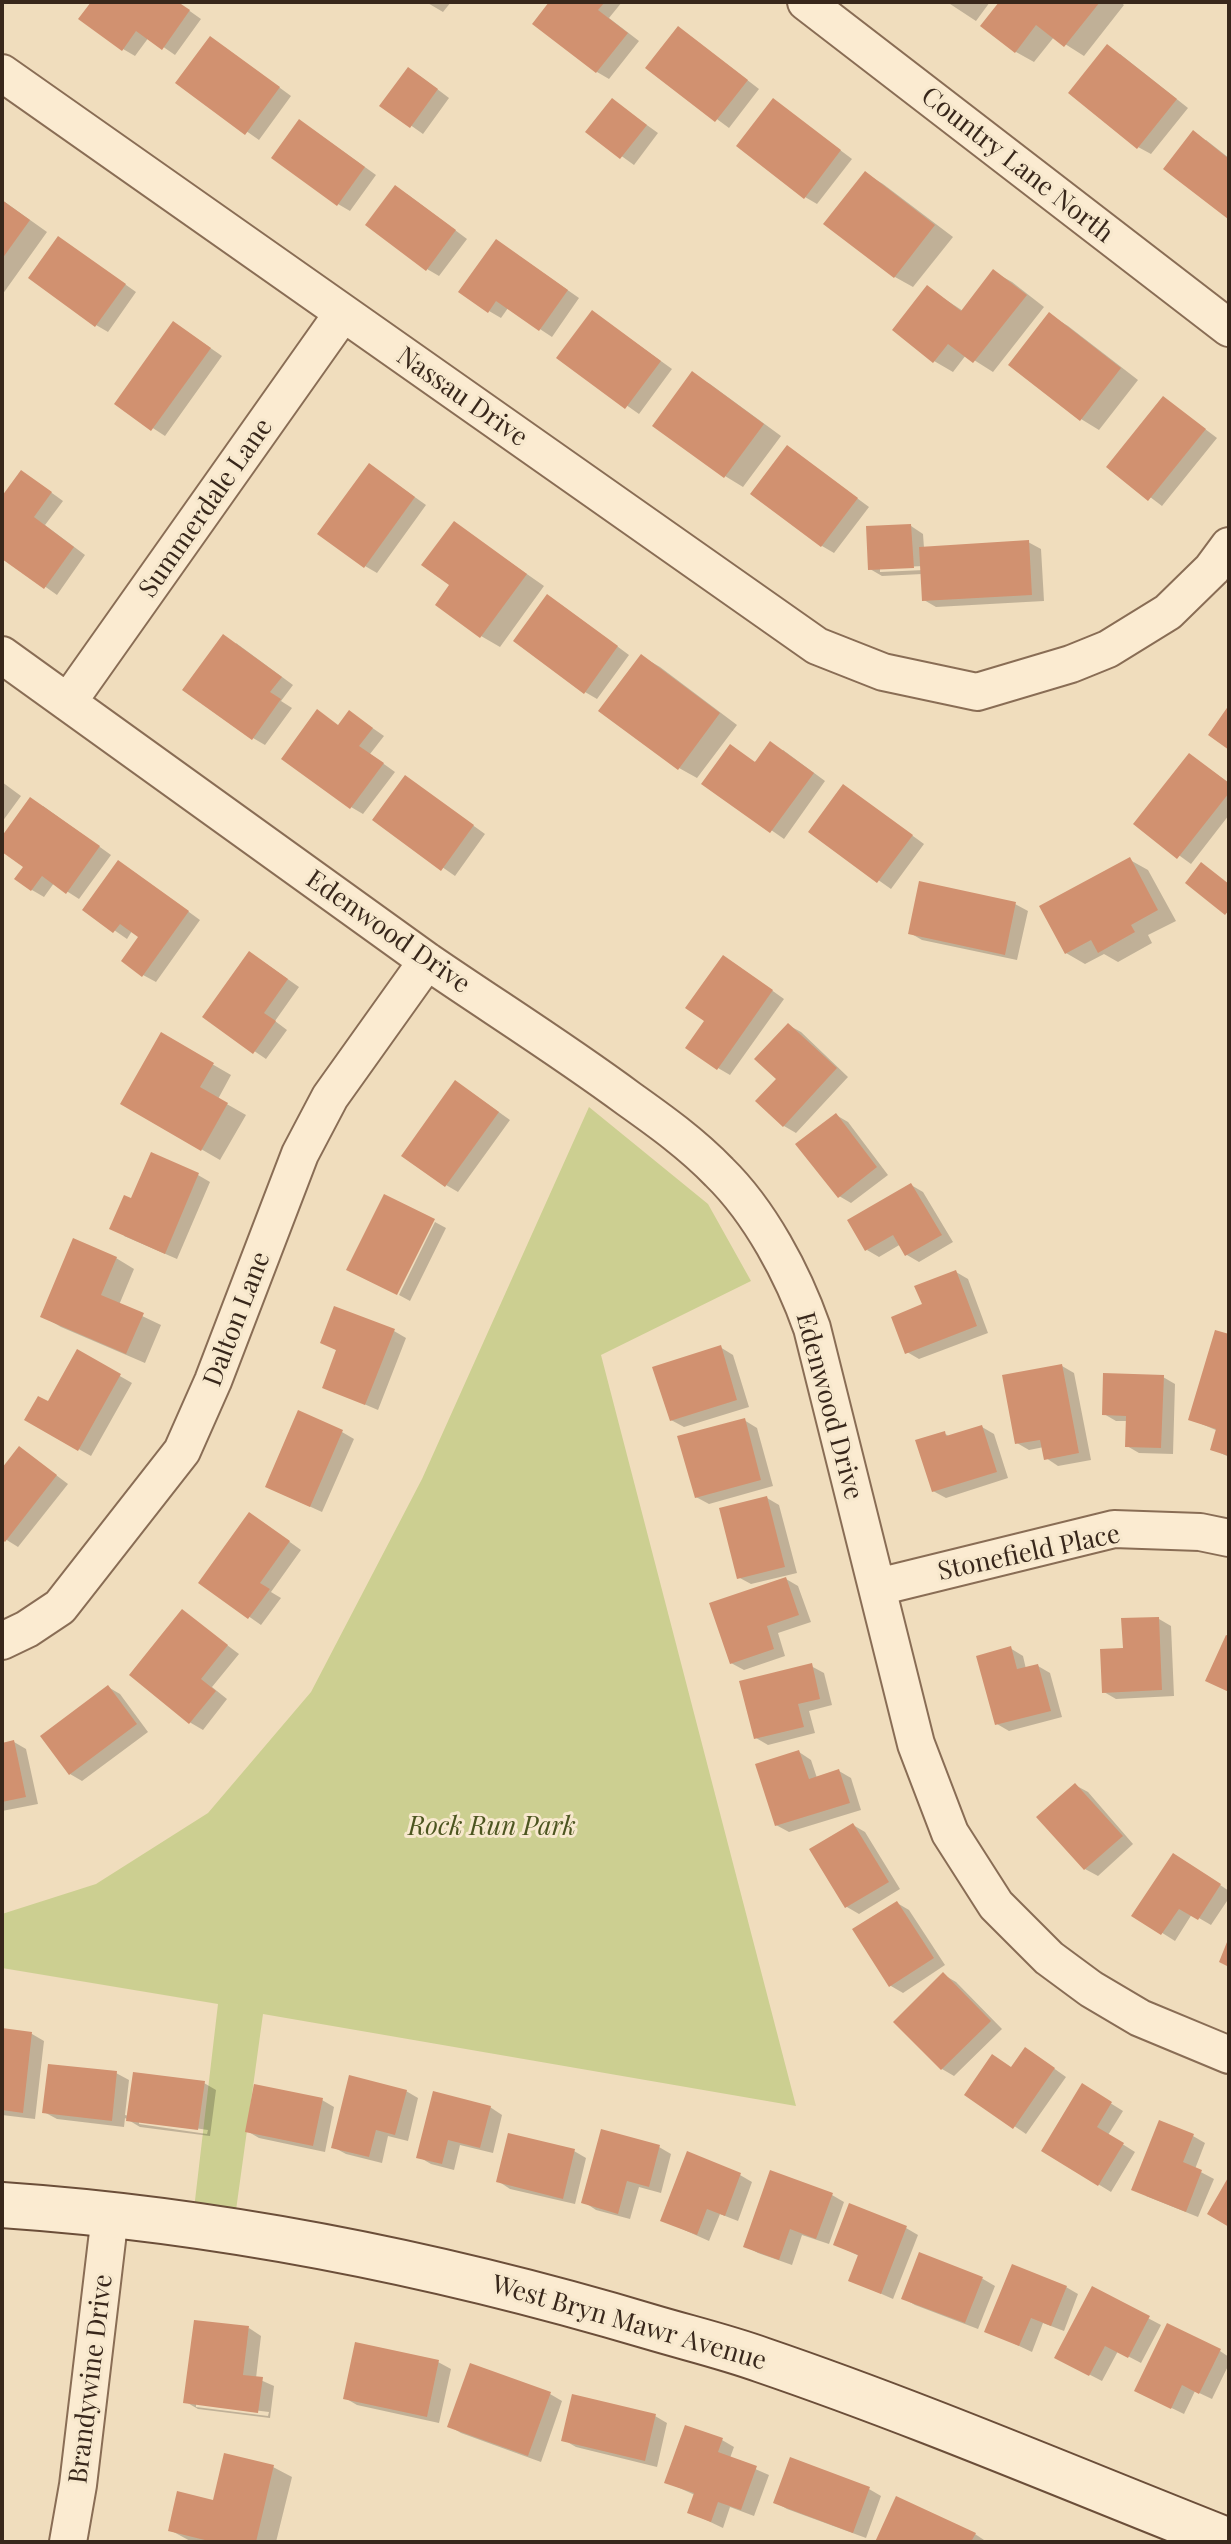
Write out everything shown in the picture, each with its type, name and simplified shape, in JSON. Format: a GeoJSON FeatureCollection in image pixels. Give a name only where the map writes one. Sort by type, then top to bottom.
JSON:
{"type":"FeatureCollection","features":[{"type":"Feature","properties":{"kind":"street","name":"Country Lane North"},"geometry":{"type":"LineString","coordinates":[[806,2],[1229,328]]}},
{"type":"Feature","properties":{"kind":"street","name":"Nassau Drive"},"geometry":{"type":"LineString","coordinates":[[2,73],[817,646],[883,672],[977,692],[1071,664],[1108,649],[1168,612],[1212,569],[1229,546]]}},
{"type":"Feature","properties":{"kind":"street","name":"Summerdale Lane"},"geometry":{"type":"LineString","coordinates":[[68,702],[343,313]]}},
{"type":"Feature","properties":{"kind":"street","name":"Edenwood Drive"},"geometry":{"type":"LineString","coordinates":[[2,655],[427,961],[570,1055],[675,1131],[721,1173],[767,1232],[812,1328],[916,1744],[950,1833],[996,1905],[1049,1958],[1091,1989],[1140,2018],[1229,2055]]}},
{"type":"Feature","properties":{"kind":"street","name":"Dalton Lane"},"geometry":{"type":"LineString","coordinates":[[2,1641],[60,1607],[182,1451],[213,1381],[300,1154],[330,1097],[427,961]]}},
{"type":"Feature","properties":{"kind":"street","name":"Stonefield Place"},"geometry":{"type":"LineString","coordinates":[[878,1587],[1114,1529],[1200,1532],[1229,1538]]}},
{"type":"Feature","properties":{"kind":"street","name":"West Bryn Mawr Avenue"},"geometry":{"type":"LineString","coordinates":[[2,2205],[110,2215],[233,2232],[441,2270],[600,2311],[775,2365],[1229,2541]]}},
{"type":"Feature","properties":{"kind":"street","name":"Brandywine Drive"},"geometry":{"type":"LineString","coordinates":[[68,2542],[78,2485],[110,2215]]}},
{"type":"Feature","properties":{"kind":"green space","name":"Rock Run Park"},"geometry":{"type":"Polygon","coordinates":[[[589,1107],[708,1204],[751,1281],[601,1355],[796,2106],[263,2014],[233,2232],[192,2226],[218,2004],[2,1968],[2,1914],[96,1884],[208,1813],[311,1692],[422,1479],[589,1107]]]}},
{"type":"Feature","properties":{"kind":"building"},"geometry":{"type":"Polygon","coordinates":[[[91,2],[178,2],[190,10],[162,50],[136,31],[122,51],[78,19],[91,2]]]}},
{"type":"Feature","properties":{"kind":"building"},"geometry":{"type":"Polygon","coordinates":[[[549,2],[605,2],[598,10],[628,33],[596,73],[532,24],[549,2]]]}},
{"type":"Feature","properties":{"kind":"building"},"geometry":{"type":"Polygon","coordinates":[[[999,2],[1100,2],[1064,47],[1036,25],[1015,53],[980,26],[999,2]]]}},
{"type":"Feature","properties":{"kind":"building"},"geometry":{"type":"Polygon","coordinates":[[[678,26],[748,80],[715,122],[645,68],[678,26]]]}},
{"type":"Feature","properties":{"kind":"building"},"geometry":{"type":"Polygon","coordinates":[[[210,36],[280,87],[245,135],[175,83],[210,36]]]}},
{"type":"Feature","properties":{"kind":"building"},"geometry":{"type":"Polygon","coordinates":[[[1107,44],[1177,99],[1137,149],[1068,93],[1107,44]]]}},
{"type":"Feature","properties":{"kind":"building"},"geometry":{"type":"Polygon","coordinates":[[[408,67],[438,89],[410,128],[379,106],[408,67]]]}},
{"type":"Feature","properties":{"kind":"building"},"geometry":{"type":"Polygon","coordinates":[[[612,98],[647,125],[620,159],[585,132],[612,98]]]}},
{"type":"Feature","properties":{"kind":"building"},"geometry":{"type":"Polygon","coordinates":[[[773,98],[841,150],[804,199],[736,146],[773,98]]]}},
{"type":"Feature","properties":{"kind":"building"},"geometry":{"type":"Polygon","coordinates":[[[299,119],[365,167],[337,206],[271,158],[299,119]]]}},
{"type":"Feature","properties":{"kind":"building"},"geometry":{"type":"Polygon","coordinates":[[[1193,130],[1229,159],[1228,219],[1163,169],[1193,130]]]}},
{"type":"Feature","properties":{"kind":"building"},"geometry":{"type":"Polygon","coordinates":[[[865,171],[935,225],[894,278],[823,224],[865,171]]]}},
{"type":"Feature","properties":{"kind":"building"},"geometry":{"type":"Polygon","coordinates":[[[395,185],[456,230],[426,271],[365,225],[395,185]]]}},
{"type":"Feature","properties":{"kind":"building"},"geometry":{"type":"Polygon","coordinates":[[[2,200],[30,220],[2,259],[2,200]]]}},
{"type":"Feature","properties":{"kind":"building"},"geometry":{"type":"Polygon","coordinates":[[[58,236],[126,284],[95,327],[28,278],[58,236]]]}},
{"type":"Feature","properties":{"kind":"building"},"geometry":{"type":"Polygon","coordinates":[[[496,239],[568,290],[539,331],[496,301],[488,313],[458,292],[496,239]]]}},
{"type":"Feature","properties":{"kind":"building"},"geometry":{"type":"Polygon","coordinates":[[[993,269],[1027,295],[973,363],[948,344],[933,363],[892,330],[927,285],[961,311],[993,269]]]}},
{"type":"Feature","properties":{"kind":"building"},"geometry":{"type":"Polygon","coordinates":[[[592,310],[661,361],[625,409],[556,358],[592,310]]]}},
{"type":"Feature","properties":{"kind":"building"},"geometry":{"type":"Polygon","coordinates":[[[1049,312],[1121,368],[1080,421],[1008,365],[1049,312]]]}},
{"type":"Feature","properties":{"kind":"building"},"geometry":{"type":"Polygon","coordinates":[[[173,321],[211,348],[151,431],[114,404],[173,321]]]}},
{"type":"Feature","properties":{"kind":"building"},"geometry":{"type":"Polygon","coordinates":[[[692,371],[764,424],[724,478],[652,426],[692,371]]]}},
{"type":"Feature","properties":{"kind":"building"},"geometry":{"type":"Polygon","coordinates":[[[1163,396],[1206,429],[1148,501],[1106,467],[1163,396]]]}},
{"type":"Feature","properties":{"kind":"building"},"geometry":{"type":"Polygon","coordinates":[[[787,445],[858,498],[821,547],[750,494],[787,445]]]}},
{"type":"Feature","properties":{"kind":"building"},"geometry":{"type":"Polygon","coordinates":[[[369,463],[415,497],[364,568],[317,534],[369,463]]]}},
{"type":"Feature","properties":{"kind":"building"},"geometry":{"type":"Polygon","coordinates":[[[21,470],[52,492],[34,517],[74,547],[44,589],[2,559],[2,496],[21,470]]]}},
{"type":"Feature","properties":{"kind":"building"},"geometry":{"type":"Polygon","coordinates":[[[454,521],[527,574],[480,638],[435,605],[449,585],[421,565],[454,521]]]}},
{"type":"Feature","properties":{"kind":"building"},"geometry":{"type":"Polygon","coordinates":[[[911,524],[914,568],[868,570],[866,526],[911,524]]]}},
{"type":"Feature","properties":{"kind":"building"},"geometry":{"type":"Polygon","coordinates":[[[1029,540],[1032,595],[922,601],[919,547],[1029,540]]]}},
{"type":"Feature","properties":{"kind":"building"},"geometry":{"type":"Polygon","coordinates":[[[547,594],[618,646],[584,694],[513,641],[547,594]]]}},
{"type":"Feature","properties":{"kind":"building"},"geometry":{"type":"Polygon","coordinates":[[[223,634],[282,677],[270,692],[281,699],[252,740],[182,690],[223,634]]]}},
{"type":"Feature","properties":{"kind":"building"},"geometry":{"type":"Polygon","coordinates":[[[641,654],[720,713],[678,770],[598,711],[641,654]]]}},
{"type":"Feature","properties":{"kind":"building"},"geometry":{"type":"Polygon","coordinates":[[[1229,705],[1229,750],[1208,735],[1229,705]]]}},
{"type":"Feature","properties":{"kind":"building"},"geometry":{"type":"Polygon","coordinates":[[[317,709],[338,725],[349,710],[373,728],[359,746],[384,763],[350,809],[281,759],[317,709]]]}},
{"type":"Feature","properties":{"kind":"building"},"geometry":{"type":"Polygon","coordinates":[[[770,741],[814,773],[770,833],[701,784],[730,744],[755,762],[770,741]]]}},
{"type":"Feature","properties":{"kind":"building"},"geometry":{"type":"Polygon","coordinates":[[[1189,753],[1229,783],[1229,793],[1177,859],[1133,824],[1189,753]]]}},
{"type":"Feature","properties":{"kind":"building"},"geometry":{"type":"Polygon","coordinates":[[[405,775],[474,825],[441,871],[372,820],[405,775]]]}},
{"type":"Feature","properties":{"kind":"building"},"geometry":{"type":"Polygon","coordinates":[[[843,784],[913,835],[877,883],[808,832],[843,784]]]}},
{"type":"Feature","properties":{"kind":"building"},"geometry":{"type":"Polygon","coordinates":[[[30,797],[100,846],[66,894],[42,876],[31,891],[14,879],[23,867],[2,852],[2,836],[30,797]]]}},
{"type":"Feature","properties":{"kind":"building"},"geometry":{"type":"Polygon","coordinates":[[[1130,857],[1158,910],[1131,925],[1135,932],[1098,953],[1091,940],[1065,954],[1039,906],[1130,857]]]}},
{"type":"Feature","properties":{"kind":"building"},"geometry":{"type":"Polygon","coordinates":[[[118,860],[189,911],[142,977],[121,961],[138,937],[120,924],[113,933],[82,910],[118,860]]]}},
{"type":"Feature","properties":{"kind":"building"},"geometry":{"type":"Polygon","coordinates":[[[1201,862],[1229,884],[1229,910],[1225,915],[1185,883],[1201,862]]]}},
{"type":"Feature","properties":{"kind":"building"},"geometry":{"type":"Polygon","coordinates":[[[919,881],[1016,902],[1005,955],[908,934],[919,881]]]}},
{"type":"Feature","properties":{"kind":"building"},"geometry":{"type":"Polygon","coordinates":[[[249,951],[288,979],[264,1013],[276,1021],[253,1054],[202,1017],[249,951]]]}},
{"type":"Feature","properties":{"kind":"building"},"geometry":{"type":"Polygon","coordinates":[[[723,955],[773,990],[717,1070],[685,1048],[704,1021],[685,1008],[723,955]]]}},
{"type":"Feature","properties":{"kind":"building"},"geometry":{"type":"Polygon","coordinates":[[[788,1023],[837,1068],[783,1127],[755,1101],[776,1079],[754,1059],[788,1023]]]}},
{"type":"Feature","properties":{"kind":"building"},"geometry":{"type":"Polygon","coordinates":[[[161,1032],[214,1063],[200,1087],[228,1103],[201,1151],[120,1104],[161,1032]]]}},
{"type":"Feature","properties":{"kind":"building"},"geometry":{"type":"Polygon","coordinates":[[[455,1080],[499,1112],[445,1187],[401,1156],[455,1080]]]}},
{"type":"Feature","properties":{"kind":"building"},"geometry":{"type":"Polygon","coordinates":[[[836,1113],[877,1167],[838,1198],[795,1144],[836,1113]]]}},
{"type":"Feature","properties":{"kind":"building"},"geometry":{"type":"Polygon","coordinates":[[[151,1152],[199,1173],[165,1254],[109,1229],[124,1195],[131,1198],[151,1152]]]}},
{"type":"Feature","properties":{"kind":"building"},"geometry":{"type":"Polygon","coordinates":[[[911,1183],[942,1235],[905,1256],[893,1235],[865,1251],[847,1220],[911,1183]]]}},
{"type":"Feature","properties":{"kind":"building"},"geometry":{"type":"Polygon","coordinates":[[[384,1194],[435,1219],[397,1295],[346,1270],[384,1194]]]}},
{"type":"Feature","properties":{"kind":"building"},"geometry":{"type":"Polygon","coordinates":[[[73,1238],[117,1257],[101,1295],[144,1313],[126,1354],[40,1317],[73,1238]]]}},
{"type":"Feature","properties":{"kind":"building"},"geometry":{"type":"Polygon","coordinates":[[[956,1270],[977,1326],[905,1354],[891,1317],[922,1304],[914,1286],[956,1270]]]}},
{"type":"Feature","properties":{"kind":"building"},"geometry":{"type":"Polygon","coordinates":[[[334,1306],[395,1329],[365,1405],[322,1388],[336,1350],[320,1343],[334,1306]]]}},
{"type":"Feature","properties":{"kind":"building"},"geometry":{"type":"Polygon","coordinates":[[[1215,1330],[1229,1334],[1229,1456],[1210,1450],[1216,1429],[1188,1420],[1215,1330]]]}},
{"type":"Feature","properties":{"kind":"building"},"geometry":{"type":"Polygon","coordinates":[[[721,1345],[737,1400],[670,1421],[652,1367],[721,1345]]]}},
{"type":"Feature","properties":{"kind":"building"},"geometry":{"type":"Polygon","coordinates":[[[77,1349],[121,1374],[78,1451],[24,1420],[38,1396],[48,1401],[77,1349]]]}},
{"type":"Feature","properties":{"kind":"building"},"geometry":{"type":"Polygon","coordinates":[[[1062,1364],[1079,1453],[1044,1460],[1040,1440],[1015,1444],[1002,1375],[1062,1364]]]}},
{"type":"Feature","properties":{"kind":"building"},"geometry":{"type":"Polygon","coordinates":[[[1103,1373],[1164,1375],[1161,1448],[1125,1447],[1126,1416],[1102,1415],[1103,1373]]]}},
{"type":"Feature","properties":{"kind":"building"},"geometry":{"type":"Polygon","coordinates":[[[298,1410],[343,1430],[310,1507],[265,1487],[298,1410]]]}},
{"type":"Feature","properties":{"kind":"building"},"geometry":{"type":"Polygon","coordinates":[[[745,1418],[761,1480],[695,1498],[677,1436],[745,1418]]]}},
{"type":"Feature","properties":{"kind":"building"},"geometry":{"type":"Polygon","coordinates":[[[982,1425],[997,1472],[932,1492],[915,1440],[945,1431],[946,1436],[982,1425]]]}},
{"type":"Feature","properties":{"kind":"building"},"geometry":{"type":"Polygon","coordinates":[[[19,1446],[57,1475],[5,1542],[2,1539],[2,1468],[19,1446]]]}},
{"type":"Feature","properties":{"kind":"building"},"geometry":{"type":"Polygon","coordinates":[[[767,1496],[785,1567],[737,1579],[719,1508],[767,1496]]]}},
{"type":"Feature","properties":{"kind":"building"},"geometry":{"type":"Polygon","coordinates":[[[249,1512],[290,1541],[260,1583],[270,1589],[248,1619],[198,1583],[249,1512]]]}},
{"type":"Feature","properties":{"kind":"building"},"geometry":{"type":"Polygon","coordinates":[[[786,1577],[799,1615],[767,1626],[774,1649],[730,1664],[709,1603],[786,1577]]]}},
{"type":"Feature","properties":{"kind":"building"},"geometry":{"type":"Polygon","coordinates":[[[182,1609],[228,1645],[201,1679],[216,1691],[189,1724],[129,1675],[182,1609]]]}},
{"type":"Feature","properties":{"kind":"building"},"geometry":{"type":"Polygon","coordinates":[[[1159,1617],[1162,1690],[1102,1693],[1100,1649],[1123,1648],[1121,1618],[1159,1617]]]}},
{"type":"Feature","properties":{"kind":"building"},"geometry":{"type":"Polygon","coordinates":[[[1226,1635],[1229,1636],[1229,1692],[1205,1681],[1226,1635]]]}},
{"type":"Feature","properties":{"kind":"building"},"geometry":{"type":"Polygon","coordinates":[[[1011,1646],[1017,1669],[1038,1664],[1051,1711],[995,1725],[976,1656],[1011,1646]]]}},
{"type":"Feature","properties":{"kind":"building"},"geometry":{"type":"Polygon","coordinates":[[[812,1663],[820,1699],[798,1704],[804,1727],[754,1739],[739,1681],[812,1663]]]}},
{"type":"Feature","properties":{"kind":"building"},"geometry":{"type":"Polygon","coordinates":[[[108,1685],[137,1724],[69,1775],[40,1736],[108,1685]]]}},
{"type":"Feature","properties":{"kind":"building"},"geometry":{"type":"Polygon","coordinates":[[[14,1740],[26,1797],[2,1802],[2,1743],[14,1740]]]}},
{"type":"Feature","properties":{"kind":"building"},"geometry":{"type":"Polygon","coordinates":[[[799,1750],[809,1779],[839,1769],[850,1803],[775,1826],[755,1764],[799,1750]]]}},
{"type":"Feature","properties":{"kind":"building"},"geometry":{"type":"Polygon","coordinates":[[[1075,1783],[1123,1836],[1084,1870],[1036,1817],[1075,1783]]]}},
{"type":"Feature","properties":{"kind":"building"},"geometry":{"type":"Polygon","coordinates":[[[853,1823],[889,1882],[845,1908],[809,1849],[853,1823]]]}},
{"type":"Feature","properties":{"kind":"building"},"geometry":{"type":"Polygon","coordinates":[[[1173,1853],[1221,1884],[1198,1920],[1179,1909],[1161,1935],[1131,1916],[1173,1853]]]}},
{"type":"Feature","properties":{"kind":"building"},"geometry":{"type":"Polygon","coordinates":[[[897,1901],[934,1958],[889,1987],[852,1929],[897,1901]]]}},
{"type":"Feature","properties":{"kind":"building"},"geometry":{"type":"Polygon","coordinates":[[[1229,1937],[1229,1967],[1219,1962],[1229,1937]]]}},
{"type":"Feature","properties":{"kind":"building"},"geometry":{"type":"Polygon","coordinates":[[[943,1972],[991,2021],[941,2070],[893,2022],[943,1972]]]}},
{"type":"Feature","properties":{"kind":"building"},"geometry":{"type":"Polygon","coordinates":[[[2,2028],[32,2032],[23,2113],[2,2110],[2,2028]]]}},
{"type":"Feature","properties":{"kind":"building"},"geometry":{"type":"Polygon","coordinates":[[[1025,2047],[1055,2068],[1013,2129],[964,2095],[992,2054],[1011,2067],[1025,2047]]]}},
{"type":"Feature","properties":{"kind":"building"},"geometry":{"type":"Polygon","coordinates":[[[48,2064],[117,2071],[112,2121],[42,2113],[48,2064]]]}},
{"type":"Feature","properties":{"kind":"building"},"geometry":{"type":"Polygon","coordinates":[[[133,2072],[205,2081],[198,2130],[126,2121],[133,2072]]]}},
{"type":"Feature","properties":{"kind":"building"},"geometry":{"type":"Polygon","coordinates":[[[349,2075],[407,2090],[395,2135],[376,2130],[369,2157],[331,2148],[349,2075]]]}},
{"type":"Feature","properties":{"kind":"building"},"geometry":{"type":"Polygon","coordinates":[[[1082,2083],[1112,2102],[1097,2127],[1124,2143],[1098,2186],[1041,2151],[1082,2083]]]}},
{"type":"Feature","properties":{"kind":"building"},"geometry":{"type":"Polygon","coordinates":[[[254,2084],[323,2098],[313,2146],[245,2132],[254,2084]]]}},
{"type":"Feature","properties":{"kind":"building"},"geometry":{"type":"Polygon","coordinates":[[[433,2091],[491,2106],[480,2148],[448,2140],[442,2164],[416,2158],[433,2091]]]}},
{"type":"Feature","properties":{"kind":"building"},"geometry":{"type":"Polygon","coordinates":[[[1159,2120],[1194,2134],[1183,2162],[1202,2170],[1186,2212],[1131,2190],[1159,2120]]]}},
{"type":"Feature","properties":{"kind":"building"},"geometry":{"type":"Polygon","coordinates":[[[601,2129],[660,2145],[649,2187],[627,2181],[618,2214],[581,2203],[601,2129]]]}},
{"type":"Feature","properties":{"kind":"building"},"geometry":{"type":"Polygon","coordinates":[[[508,2133],[575,2149],[563,2199],[496,2182],[508,2133]]]}},
{"type":"Feature","properties":{"kind":"building"},"geometry":{"type":"Polygon","coordinates":[[[687,2151],[741,2173],[725,2216],[707,2209],[697,2235],[660,2221],[687,2151]]]}},
{"type":"Feature","properties":{"kind":"building"},"geometry":{"type":"Polygon","coordinates":[[[770,2170],[833,2193],[816,2239],[790,2229],[779,2260],[743,2247],[770,2170]]]}},
{"type":"Feature","properties":{"kind":"building"},"geometry":{"type":"Polygon","coordinates":[[[1229,2176],[1229,2227],[1207,2214],[1229,2176]]]}},
{"type":"Feature","properties":{"kind":"building"},"geometry":{"type":"Polygon","coordinates":[[[849,2203],[907,2226],[881,2294],[848,2281],[858,2255],[833,2245],[849,2203]]]}},
{"type":"Feature","properties":{"kind":"building"},"geometry":{"type":"Polygon","coordinates":[[[919,2252],[983,2277],[965,2323],[901,2299],[919,2252]]]}},
{"type":"Feature","properties":{"kind":"building"},"geometry":{"type":"Polygon","coordinates":[[[1012,2264],[1067,2286],[1051,2326],[1031,2318],[1019,2346],[984,2332],[1012,2264]]]}},
{"type":"Feature","properties":{"kind":"building"},"geometry":{"type":"Polygon","coordinates":[[[1092,2286],[1150,2316],[1128,2358],[1105,2346],[1089,2376],[1054,2358],[1092,2286]]]}},
{"type":"Feature","properties":{"kind":"building"},"geometry":{"type":"Polygon","coordinates":[[[194,2320],[249,2326],[243,2375],[263,2377],[258,2413],[183,2403],[194,2320]]]}},
{"type":"Feature","properties":{"kind":"building"},"geometry":{"type":"Polygon","coordinates":[[[1167,2323],[1221,2349],[1199,2394],[1182,2385],[1171,2409],[1134,2391],[1167,2323]]]}},
{"type":"Feature","properties":{"kind":"building"},"geometry":{"type":"Polygon","coordinates":[[[355,2342],[439,2360],[427,2417],[343,2399],[355,2342]]]}},
{"type":"Feature","properties":{"kind":"building"},"geometry":{"type":"Polygon","coordinates":[[[470,2363],[551,2392],[528,2456],[447,2427],[470,2363]]]}},
{"type":"Feature","properties":{"kind":"building"},"geometry":{"type":"Polygon","coordinates":[[[572,2394],[656,2414],[645,2461],[561,2441],[572,2394]]]}},
{"type":"Feature","properties":{"kind":"building"},"geometry":{"type":"Polygon","coordinates":[[[685,2425],[723,2438],[718,2452],[757,2466],[741,2510],[718,2502],[711,2522],[687,2513],[694,2493],[664,2483],[685,2425]]]}},
{"type":"Feature","properties":{"kind":"building"},"geometry":{"type":"Polygon","coordinates":[[[224,2453],[274,2465],[256,2542],[213,2542],[168,2531],[177,2491],[213,2500],[224,2453]]]}},
{"type":"Feature","properties":{"kind":"building"},"geometry":{"type":"Polygon","coordinates":[[[790,2457],[870,2487],[853,2533],[773,2503],[790,2457]]]}},
{"type":"Feature","properties":{"kind":"building"},"geometry":{"type":"Polygon","coordinates":[[[896,2496],[976,2533],[971,2542],[875,2542],[896,2496]]]}}]}
